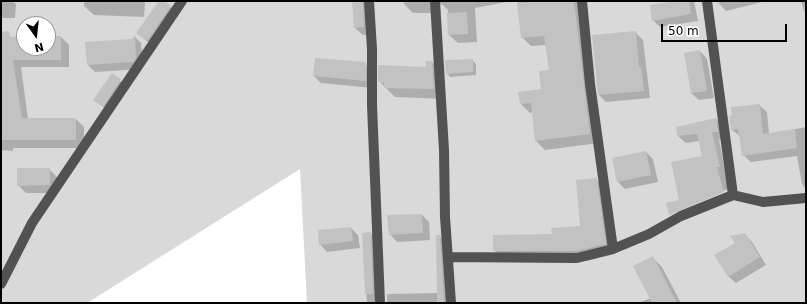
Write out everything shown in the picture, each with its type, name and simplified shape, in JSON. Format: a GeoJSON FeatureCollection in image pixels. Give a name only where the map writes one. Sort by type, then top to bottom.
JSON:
{"type":"FeatureCollection","features":[{"type":"Feature","properties":{"kind":"lane"},"geometry":{"type":"LineString","coordinates":[[1,284],[32,223],[182,1]]}},
{"type":"Feature","properties":{"kind":"lane"},"geometry":{"type":"LineString","coordinates":[[369,1],[372,49],[372,105],[380,303]]}},
{"type":"Feature","properties":{"kind":"lane"},"geometry":{"type":"LineString","coordinates":[[435,1],[444,143],[451,303]]}},
{"type":"Feature","properties":{"kind":"lane"},"geometry":{"type":"LineString","coordinates":[[582,1],[590,84],[613,249]]}},
{"type":"Feature","properties":{"kind":"lane"},"geometry":{"type":"LineString","coordinates":[[707,1],[733,195]]}},
{"type":"Feature","properties":{"kind":"lane"},"geometry":{"type":"LineString","coordinates":[[448,257],[577,258],[613,249],[649,234],[681,216],[733,195],[763,202],[806,198]]}},
{"type":"Feature","properties":{"kind":"shaded area"},"geometry":{"type":"Polygon","coordinates":[[[1,1],[806,1],[806,303],[307,303],[300,169],[87,303],[1,303],[1,1]]]}},
{"type":"Feature","properties":{"kind":"building"},"geometry":{"type":"Polygon","coordinates":[[[159,1],[164,1],[171,6],[147,41],[136,33],[159,1]]]}},
{"type":"Feature","properties":{"kind":"building"},"geometry":{"type":"Polygon","coordinates":[[[352,1],[363,1],[364,27],[354,28],[352,1]]]}},
{"type":"Feature","properties":{"kind":"building"},"geometry":{"type":"Polygon","coordinates":[[[574,1],[590,134],[535,141],[531,103],[520,104],[518,92],[541,89],[539,71],[549,70],[544,36],[521,38],[517,3],[574,1]]]}},
{"type":"Feature","properties":{"kind":"building"},"geometry":{"type":"Polygon","coordinates":[[[675,1],[689,1],[691,14],[652,21],[650,5],[675,1]]]}},
{"type":"Feature","properties":{"kind":"building"},"geometry":{"type":"Polygon","coordinates":[[[467,12],[468,34],[448,35],[447,13],[467,12]]]}},
{"type":"Feature","properties":{"kind":"building"},"geometry":{"type":"Polygon","coordinates":[[[9,31],[10,37],[16,37],[16,56],[56,56],[56,36],[61,36],[61,60],[13,60],[22,118],[76,118],[76,140],[1,140],[1,32],[9,31]]]}},
{"type":"Feature","properties":{"kind":"building"},"geometry":{"type":"Polygon","coordinates":[[[636,31],[639,67],[641,67],[644,91],[598,95],[592,35],[636,31]]]}},
{"type":"Feature","properties":{"kind":"building"},"geometry":{"type":"Polygon","coordinates":[[[135,35],[136,58],[133,62],[87,65],[85,42],[132,39],[135,35]]]}},
{"type":"Feature","properties":{"kind":"building"},"geometry":{"type":"Polygon","coordinates":[[[700,50],[707,91],[691,93],[684,53],[700,50]]]}},
{"type":"Feature","properties":{"kind":"building"},"geometry":{"type":"Polygon","coordinates":[[[315,58],[366,62],[366,81],[313,76],[315,58]]]}},
{"type":"Feature","properties":{"kind":"building"},"geometry":{"type":"Polygon","coordinates":[[[473,59],[473,72],[446,74],[445,60],[473,59]]]}},
{"type":"Feature","properties":{"kind":"building"},"geometry":{"type":"Polygon","coordinates":[[[426,61],[432,61],[434,89],[384,88],[384,83],[378,82],[378,65],[426,67],[426,61]]]}},
{"type":"Feature","properties":{"kind":"building"},"geometry":{"type":"Polygon","coordinates":[[[112,73],[121,79],[103,107],[93,100],[112,73]]]}},
{"type":"Feature","properties":{"kind":"building"},"geometry":{"type":"Polygon","coordinates":[[[760,104],[763,134],[795,129],[797,148],[742,156],[738,129],[731,130],[729,116],[732,115],[731,107],[760,104]]]}},
{"type":"Feature","properties":{"kind":"building"},"geometry":{"type":"Polygon","coordinates":[[[716,118],[718,132],[712,132],[720,167],[717,167],[724,192],[669,215],[666,203],[679,200],[671,162],[702,156],[697,134],[677,136],[676,127],[716,118]]]}},
{"type":"Feature","properties":{"kind":"building"},"geometry":{"type":"Polygon","coordinates":[[[646,151],[651,175],[617,182],[612,158],[646,151]]]}},
{"type":"Feature","properties":{"kind":"building"},"geometry":{"type":"Polygon","coordinates":[[[17,168],[50,168],[50,185],[17,186],[17,168]]]}},
{"type":"Feature","properties":{"kind":"building"},"geometry":{"type":"Polygon","coordinates":[[[597,178],[606,244],[576,251],[493,251],[493,235],[552,234],[551,228],[580,226],[576,180],[597,178]]]}},
{"type":"Feature","properties":{"kind":"building"},"geometry":{"type":"Polygon","coordinates":[[[422,214],[423,233],[389,235],[387,215],[422,214]]]}},
{"type":"Feature","properties":{"kind":"building"},"geometry":{"type":"Polygon","coordinates":[[[351,227],[353,241],[319,245],[318,230],[351,227]]]}},
{"type":"Feature","properties":{"kind":"building"},"geometry":{"type":"Polygon","coordinates":[[[371,232],[373,294],[365,294],[362,233],[371,232]]]}},
{"type":"Feature","properties":{"kind":"building"},"geometry":{"type":"Polygon","coordinates":[[[745,233],[760,257],[728,277],[714,255],[735,243],[730,236],[745,233]]]}},
{"type":"Feature","properties":{"kind":"building"},"geometry":{"type":"Polygon","coordinates":[[[436,235],[440,235],[444,303],[437,303],[436,235]]]}},
{"type":"Feature","properties":{"kind":"building"},"geometry":{"type":"Polygon","coordinates":[[[653,256],[677,303],[652,303],[633,266],[653,256]]]}}]}
